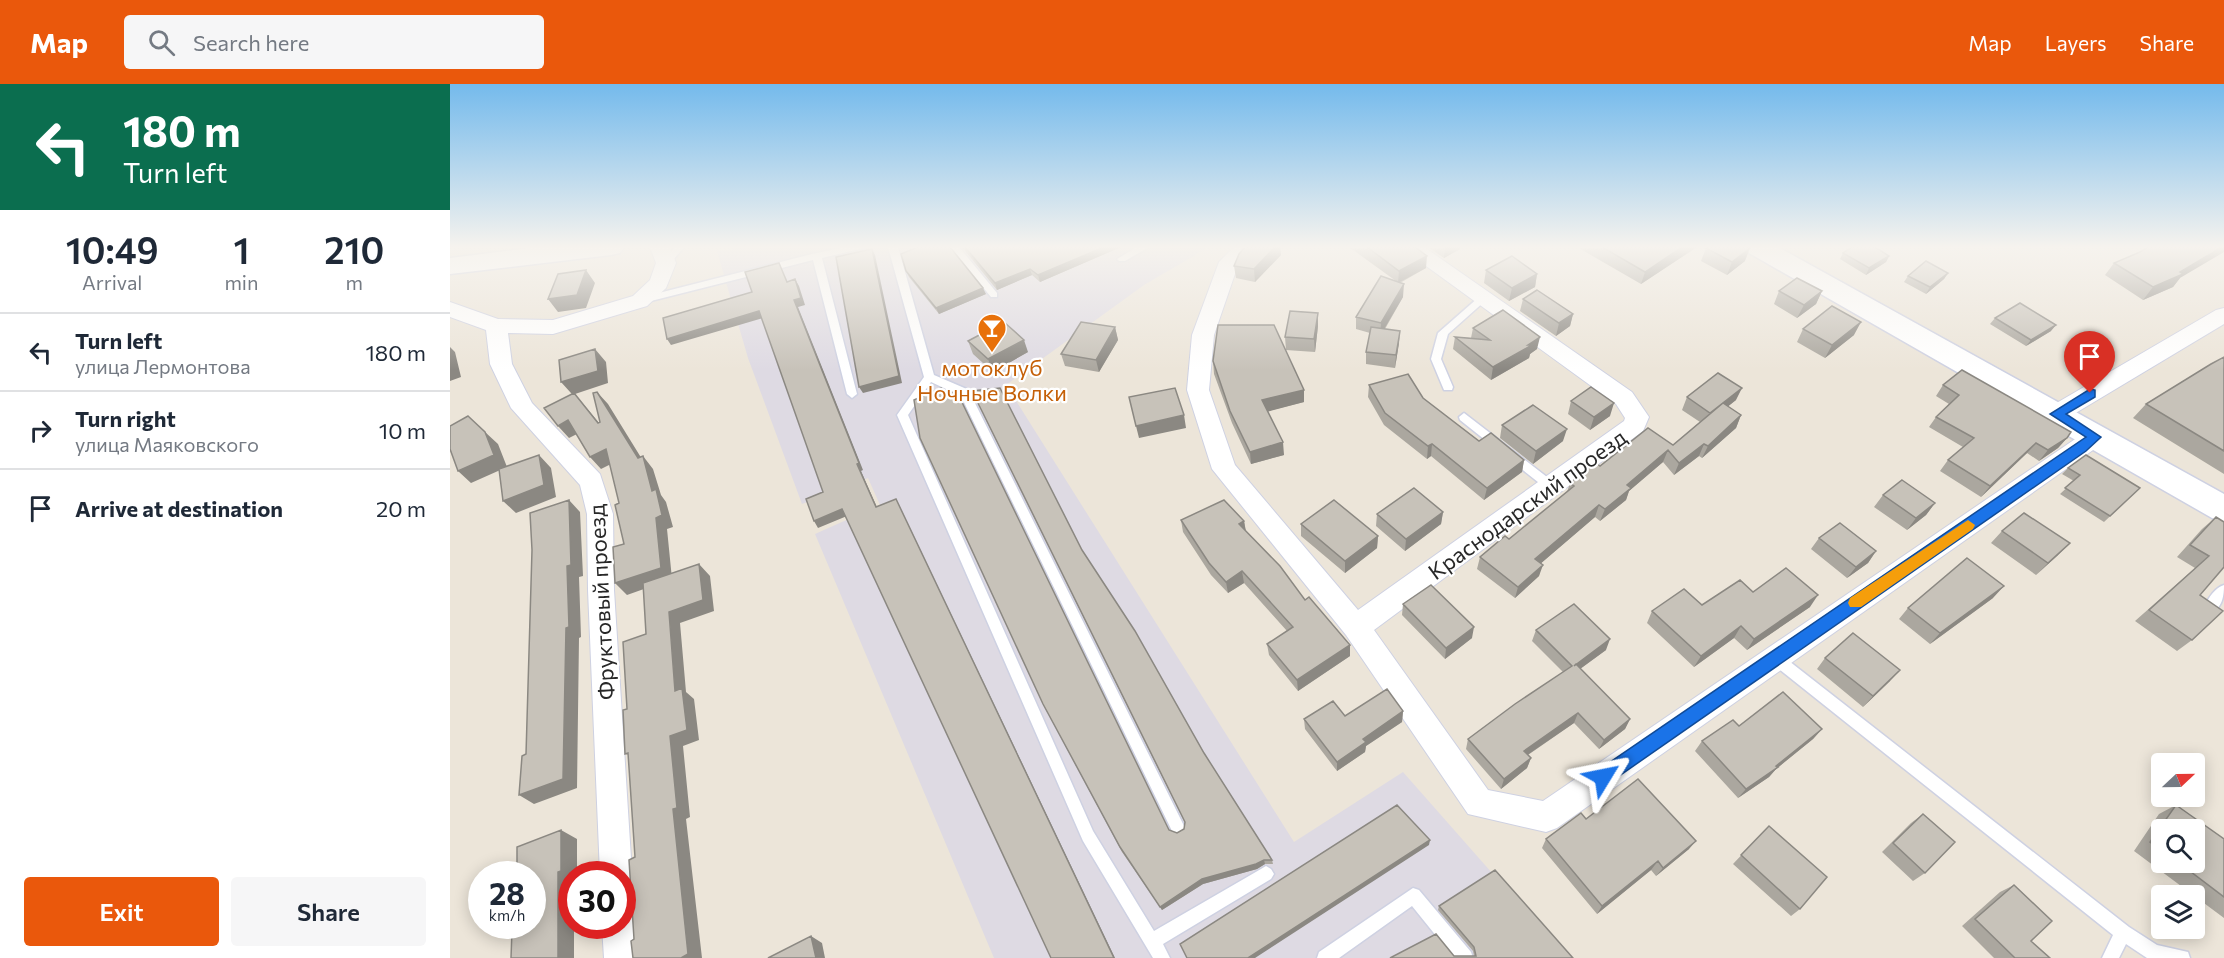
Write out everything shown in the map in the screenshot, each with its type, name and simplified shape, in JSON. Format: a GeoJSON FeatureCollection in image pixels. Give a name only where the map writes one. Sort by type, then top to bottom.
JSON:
{"type":"FeatureCollection","features":[{"type":"Feature","properties":{"kind":"main road"},"geometry":{"type":"LineString","coordinates":[[1829,288],[2224,510]]}},
{"type":"Feature","properties":{"kind":"street"},"geometry":{"type":"LineString","coordinates":[[450,309],[496,326],[553,327],[640,301],[654,288]]}},
{"type":"Feature","properties":{"kind":"street"},"geometry":{"type":"LineString","coordinates":[[1220,288],[1203,335],[1198,390],[1224,469],[1356,627],[1479,803],[1546,817],[2095,437]]}},
{"type":"Feature","properties":{"kind":"street","name":"Краснодарский проезд"},"geometry":{"type":"LineString","coordinates":[[1356,627],[1635,425],[1637,417],[1624,398],[1466,288]]}},
{"type":"Feature","properties":{"kind":"street"},"geometry":{"type":"LineString","coordinates":[[2056,414],[2224,315]]}},
{"type":"Feature","properties":{"kind":"street","name":"Фруктовый проезд"},"geometry":{"type":"LineString","coordinates":[[496,326],[501,364],[523,408],[591,481],[600,514],[601,590],[615,861]]}},
{"type":"Feature","properties":{"kind":"street"},"geometry":{"type":"LineString","coordinates":[[620,939],[621,958]]}},
{"type":"Feature","properties":{"kind":"lane"},"geometry":{"type":"LineString","coordinates":[[640,301],[692,288]]}},
{"type":"Feature","properties":{"kind":"lane"},"geometry":{"type":"LineString","coordinates":[[825,288],[852,394]]}},
{"type":"Feature","properties":{"kind":"lane"},"geometry":{"type":"LineString","coordinates":[[904,288],[929,377]]}},
{"type":"Feature","properties":{"kind":"lane"},"geometry":{"type":"LineString","coordinates":[[988,288],[994,295]]}},
{"type":"Feature","properties":{"kind":"lane"},"geometry":{"type":"LineString","coordinates":[[1448,387],[1436,359],[1443,333],[1482,299]]}},
{"type":"Feature","properties":{"kind":"lane"},"geometry":{"type":"LineString","coordinates":[[929,377],[965,393],[1178,828]]}},
{"type":"Feature","properties":{"kind":"lane"},"geometry":{"type":"LineString","coordinates":[[929,377],[902,415],[1088,836],[1162,958]]}},
{"type":"Feature","properties":{"kind":"lane"},"geometry":{"type":"LineString","coordinates":[[1464,417],[1552,487]]}},
{"type":"Feature","properties":{"kind":"lane"},"geometry":{"type":"LineString","coordinates":[[2211,606],[2224,590]]}},
{"type":"Feature","properties":{"kind":"lane"},"geometry":{"type":"LineString","coordinates":[[1775,658],[2123,933],[2157,956],[2182,958]]}},
{"type":"Feature","properties":{"kind":"lane"},"geometry":{"type":"LineString","coordinates":[[1152,941],[1266,874]]}},
{"type":"Feature","properties":{"kind":"lane"},"geometry":{"type":"LineString","coordinates":[[1325,958],[1413,896],[1465,958]]}},
{"type":"Feature","properties":{"kind":"lane"},"geometry":{"type":"LineString","coordinates":[[2110,958],[2123,933]]}},
{"type":"Feature","properties":{"kind":"shaded area"},"geometry":{"type":"Polygon","coordinates":[[[728,288],[1140,288],[1006,385],[1294,842],[1403,772],[1567,958],[994,958],[815,534],[880,505],[868,478],[802,504],[748,358],[728,288]]]}},
{"type":"Feature","properties":{"kind":"building"},"geometry":{"type":"Polygon","coordinates":[[[552,288],[580,288],[577,295],[548,299],[552,288]]]}},
{"type":"Feature","properties":{"kind":"building"},"geometry":{"type":"Polygon","coordinates":[[[751,288],[798,288],[801,298],[794,300],[859,463],[857,464],[876,507],[896,499],[1114,958],[1051,958],[842,509],[814,521],[806,499],[823,492],[759,311],[667,339],[663,318],[752,292],[751,288]]]}},
{"type":"Feature","properties":{"kind":"building"},"geometry":{"type":"Polygon","coordinates":[[[841,288],[880,288],[899,376],[859,387],[841,288]]]}},
{"type":"Feature","properties":{"kind":"building"},"geometry":{"type":"Polygon","coordinates":[[[920,288],[983,288],[936,308],[920,288]]]}},
{"type":"Feature","properties":{"kind":"building"},"geometry":{"type":"Polygon","coordinates":[[[1374,288],[1402,288],[1381,323],[1356,317],[1374,288]]]}},
{"type":"Feature","properties":{"kind":"building"},"geometry":{"type":"Polygon","coordinates":[[[1783,288],[1816,288],[1822,291],[1804,305],[1779,291],[1783,288]]]}},
{"type":"Feature","properties":{"kind":"building"},"geometry":{"type":"Polygon","coordinates":[[[1537,290],[1573,314],[1559,323],[1523,299],[1537,290]]]}},
{"type":"Feature","properties":{"kind":"building"},"geometry":{"type":"Polygon","coordinates":[[[2020,303],[2056,325],[2031,340],[1995,318],[2020,303]]]}},
{"type":"Feature","properties":{"kind":"building"},"geometry":{"type":"Polygon","coordinates":[[[1832,306],[1861,322],[1832,345],[1803,329],[1832,306]]]}},
{"type":"Feature","properties":{"kind":"building"},"geometry":{"type":"Polygon","coordinates":[[[1503,310],[1540,337],[1528,345],[1532,345],[1493,367],[1455,337],[1490,340],[1473,328],[1503,310]]]}},
{"type":"Feature","properties":{"kind":"building"},"geometry":{"type":"Polygon","coordinates":[[[1290,311],[1318,313],[1314,339],[1285,337],[1290,311]]]}},
{"type":"Feature","properties":{"kind":"building"},"geometry":{"type":"Polygon","coordinates":[[[1004,322],[1024,340],[988,359],[968,341],[1004,322]]]}},
{"type":"Feature","properties":{"kind":"building"},"geometry":{"type":"Polygon","coordinates":[[[1081,322],[1115,327],[1096,360],[1061,354],[1081,322]]]}},
{"type":"Feature","properties":{"kind":"building"},"geometry":{"type":"Polygon","coordinates":[[[1218,325],[1274,325],[1304,390],[1262,400],[1283,442],[1250,452],[1230,411],[1213,361],[1218,325]]]}},
{"type":"Feature","properties":{"kind":"building"},"geometry":{"type":"Polygon","coordinates":[[[1371,327],[1400,331],[1396,355],[1366,352],[1371,327]]]}},
{"type":"Feature","properties":{"kind":"building"},"geometry":{"type":"Polygon","coordinates":[[[595,349],[598,371],[561,382],[559,360],[595,349]]]}},
{"type":"Feature","properties":{"kind":"building"},"geometry":{"type":"Polygon","coordinates":[[[2224,357],[2224,451],[2146,404],[2224,357]]]}},
{"type":"Feature","properties":{"kind":"building"},"geometry":{"type":"Polygon","coordinates":[[[1962,370],[2071,432],[2067,438],[2048,450],[2036,443],[1990,486],[1948,460],[1974,438],[1936,417],[1959,395],[1943,385],[1962,370]]]}},
{"type":"Feature","properties":{"kind":"building"},"geometry":{"type":"Polygon","coordinates":[[[1718,373],[1742,388],[1710,413],[1687,397],[1718,373]]]}},
{"type":"Feature","properties":{"kind":"building"},"geometry":{"type":"Polygon","coordinates":[[[1408,374],[1423,398],[1479,441],[1491,433],[1524,460],[1487,488],[1432,444],[1428,446],[1385,413],[1369,385],[1408,374]]]}},
{"type":"Feature","properties":{"kind":"building"},"geometry":{"type":"Polygon","coordinates":[[[1591,387],[1614,403],[1594,417],[1571,401],[1591,387]]]}},
{"type":"Feature","properties":{"kind":"building"},"geometry":{"type":"Polygon","coordinates":[[[941,388],[943,393],[957,392],[1169,830],[1177,833],[1184,829],[1185,822],[972,391],[1000,388],[1082,550],[1135,631],[1204,753],[1272,860],[1264,860],[1202,879],[1160,907],[1120,847],[1043,704],[920,438],[914,400],[941,388]]]}},
{"type":"Feature","properties":{"kind":"building"},"geometry":{"type":"Polygon","coordinates":[[[1175,388],[1184,415],[1136,426],[1129,397],[1175,388]]]}},
{"type":"Feature","properties":{"kind":"building"},"geometry":{"type":"Polygon","coordinates":[[[597,392],[638,458],[643,456],[652,491],[656,489],[662,515],[656,518],[661,568],[615,583],[613,547],[624,544],[615,505],[619,503],[606,449],[590,457],[568,420],[558,426],[544,408],[574,393],[598,423],[600,422],[593,393],[597,392]]]}},
{"type":"Feature","properties":{"kind":"building"},"geometry":{"type":"Polygon","coordinates":[[[1723,403],[1741,415],[1708,446],[1704,444],[1679,463],[1668,450],[1627,485],[1631,488],[1605,509],[1599,505],[1535,559],[1543,565],[1518,587],[1480,557],[1505,536],[1509,539],[1574,486],[1570,483],[1596,463],[1600,466],[1648,428],[1673,445],[1723,403]]]}},
{"type":"Feature","properties":{"kind":"building"},"geometry":{"type":"Polygon","coordinates":[[[1533,405],[1567,429],[1536,451],[1502,425],[1533,405]]]}},
{"type":"Feature","properties":{"kind":"building"},"geometry":{"type":"Polygon","coordinates":[[[468,416],[485,432],[494,455],[458,471],[450,449],[450,426],[468,416]]]}},
{"type":"Feature","properties":{"kind":"building"},"geometry":{"type":"Polygon","coordinates":[[[539,455],[544,485],[503,501],[499,469],[539,455]]]}},
{"type":"Feature","properties":{"kind":"building"},"geometry":{"type":"Polygon","coordinates":[[[2086,455],[2140,488],[2110,516],[2065,488],[2080,475],[2068,468],[2086,455]]]}},
{"type":"Feature","properties":{"kind":"building"},"geometry":{"type":"Polygon","coordinates":[[[1902,480],[1935,503],[1916,518],[1883,495],[1902,480]]]}},
{"type":"Feature","properties":{"kind":"building"},"geometry":{"type":"Polygon","coordinates":[[[1414,488],[1443,512],[1406,539],[1377,514],[1414,488]]]}},
{"type":"Feature","properties":{"kind":"building"},"geometry":{"type":"Polygon","coordinates":[[[569,500],[571,565],[567,566],[569,627],[566,628],[563,779],[519,795],[522,756],[526,754],[532,550],[530,513],[569,500]]]}},
{"type":"Feature","properties":{"kind":"building"},"geometry":{"type":"Polygon","coordinates":[[[1224,500],[1244,521],[1239,524],[1280,566],[1305,600],[1309,597],[1350,645],[1297,680],[1267,644],[1293,627],[1242,571],[1226,582],[1209,563],[1181,520],[1224,500]]]}},
{"type":"Feature","properties":{"kind":"building"},"geometry":{"type":"Polygon","coordinates":[[[1334,500],[1378,536],[1345,561],[1301,524],[1334,500]]]}},
{"type":"Feature","properties":{"kind":"building"},"geometry":{"type":"Polygon","coordinates":[[[2024,513],[2070,543],[2048,563],[2002,531],[2024,513]]]}},
{"type":"Feature","properties":{"kind":"building"},"geometry":{"type":"Polygon","coordinates":[[[2216,517],[2224,522],[2224,567],[2200,595],[2223,611],[2192,640],[2149,610],[2209,556],[2190,545],[2216,517]]]}},
{"type":"Feature","properties":{"kind":"building"},"geometry":{"type":"Polygon","coordinates":[[[1840,523],[1876,551],[1856,567],[1819,538],[1840,523]]]}},
{"type":"Feature","properties":{"kind":"building"},"geometry":{"type":"Polygon","coordinates":[[[1967,558],[2004,586],[1940,633],[1908,608],[1967,558]]]}},
{"type":"Feature","properties":{"kind":"building"},"geometry":{"type":"Polygon","coordinates":[[[699,564],[703,600],[669,612],[675,691],[682,688],[687,730],[670,736],[677,808],[673,809],[688,954],[681,958],[633,958],[631,941],[636,939],[636,861],[629,860],[635,857],[628,753],[625,754],[623,710],[627,709],[623,642],[646,634],[643,583],[699,564]]]}},
{"type":"Feature","properties":{"kind":"building"},"geometry":{"type":"Polygon","coordinates":[[[1786,568],[1818,595],[1754,639],[1741,626],[1701,656],[1652,611],[1684,589],[1702,605],[1740,580],[1753,592],[1786,568]]]}},
{"type":"Feature","properties":{"kind":"building"},"geometry":{"type":"Polygon","coordinates":[[[1431,585],[1474,627],[1446,648],[1403,604],[1431,585]]]}},
{"type":"Feature","properties":{"kind":"building"},"geometry":{"type":"Polygon","coordinates":[[[1574,604],[1610,639],[1576,664],[1630,719],[1604,740],[1578,713],[1524,751],[1531,758],[1504,779],[1468,739],[1572,666],[1536,630],[1574,604]]]}},
{"type":"Feature","properties":{"kind":"building"},"geometry":{"type":"Polygon","coordinates":[[[1853,633],[1900,670],[1873,696],[1825,658],[1853,633]]]}},
{"type":"Feature","properties":{"kind":"building"},"geometry":{"type":"Polygon","coordinates":[[[1387,689],[1403,711],[1363,739],[1366,742],[1337,762],[1304,719],[1333,701],[1345,716],[1387,689]]]}},
{"type":"Feature","properties":{"kind":"building"},"geometry":{"type":"Polygon","coordinates":[[[1783,692],[1822,729],[1776,766],[1778,767],[1746,789],[1702,741],[1733,720],[1739,726],[1783,692]]]}},
{"type":"Feature","properties":{"kind":"building"},"geometry":{"type":"Polygon","coordinates":[[[1638,779],[1696,841],[1663,868],[1658,861],[1602,906],[1546,839],[1581,813],[1586,819],[1638,779]]]}},
{"type":"Feature","properties":{"kind":"building"},"geometry":{"type":"Polygon","coordinates":[[[1397,805],[1430,840],[1248,958],[1187,958],[1180,944],[1397,805]]]}},
{"type":"Feature","properties":{"kind":"building"},"geometry":{"type":"Polygon","coordinates":[[[2175,807],[2179,807],[2196,819],[2166,819],[2175,807]]]}},
{"type":"Feature","properties":{"kind":"building"},"geometry":{"type":"Polygon","coordinates":[[[1923,814],[1955,842],[1925,873],[1893,843],[1923,814]]]}},
{"type":"Feature","properties":{"kind":"building"},"geometry":{"type":"Polygon","coordinates":[[[1769,826],[1827,877],[1800,909],[1741,855],[1769,826]]]}},
{"type":"Feature","properties":{"kind":"building"},"geometry":{"type":"Polygon","coordinates":[[[2205,826],[2224,839],[2224,897],[2192,873],[2205,873],[2205,826]]]}},
{"type":"Feature","properties":{"kind":"building"},"geometry":{"type":"Polygon","coordinates":[[[561,830],[561,861],[558,861],[558,958],[511,958],[512,939],[546,939],[546,861],[517,861],[517,847],[561,830]]]}},
{"type":"Feature","properties":{"kind":"building"},"geometry":{"type":"Polygon","coordinates":[[[1495,870],[1573,958],[1390,958],[1436,934],[1454,956],[1476,956],[1474,947],[1439,906],[1495,870]]]}},
{"type":"Feature","properties":{"kind":"building"},"geometry":{"type":"Polygon","coordinates":[[[2014,885],[2052,921],[2031,941],[2050,958],[2015,958],[1975,919],[2014,885]]]}},
{"type":"Feature","properties":{"kind":"building"},"geometry":{"type":"Polygon","coordinates":[[[811,936],[816,958],[768,958],[811,936]]]}},
{"type":"Feature","properties":{"kind":"slow traffic"},"geometry":{"type":"LineString","coordinates":[[1855,603],[1968,525]]}},
{"type":"Feature","properties":{"kind":"place","name":"мотоклуб Ночные Волки"},"geometry":{"type":"Point","coordinates":[992,354]}},
{"type":"Feature","properties":{"kind":"route"},"geometry":{"type":"LineString","coordinates":[[1603,777],[2095,437],[2056,414],[2090,393]]}}]}
